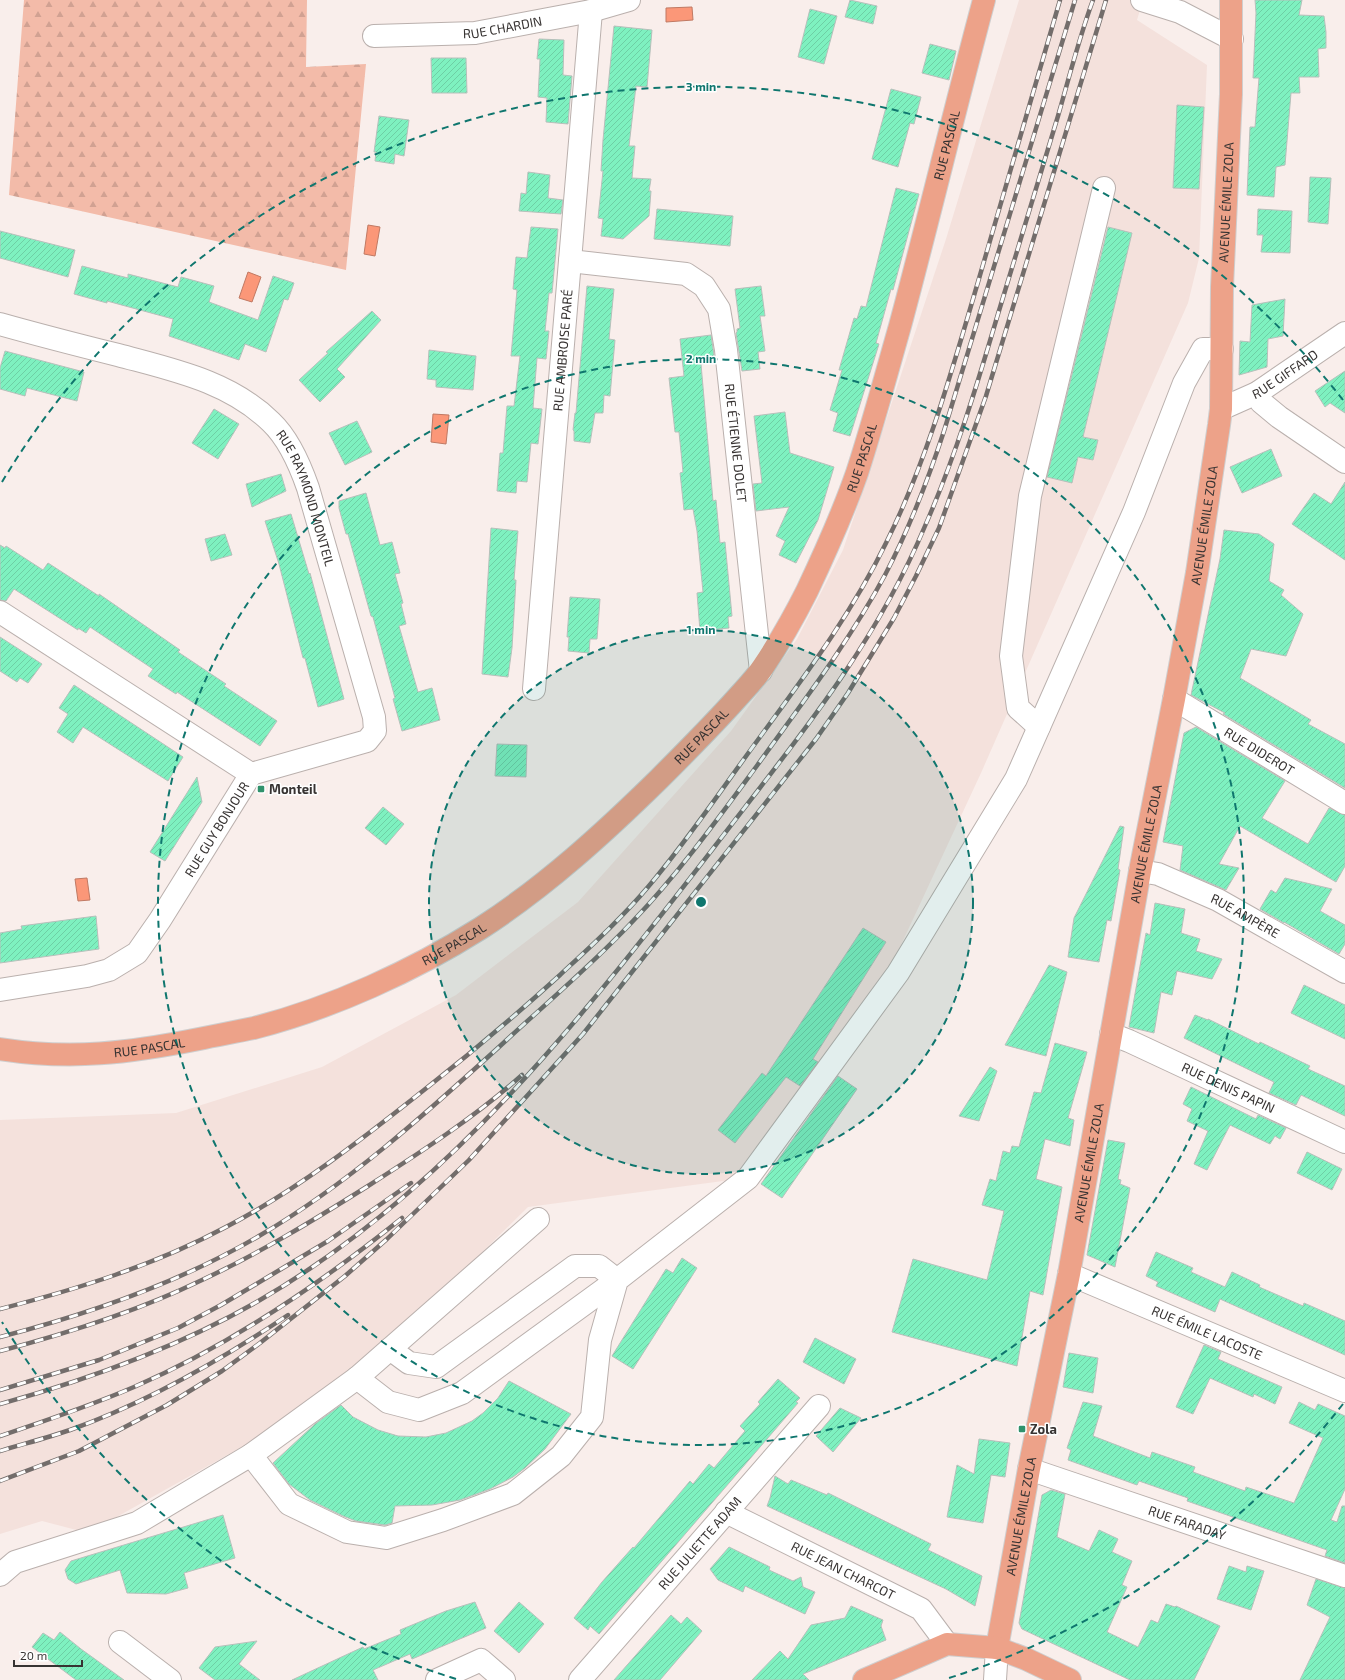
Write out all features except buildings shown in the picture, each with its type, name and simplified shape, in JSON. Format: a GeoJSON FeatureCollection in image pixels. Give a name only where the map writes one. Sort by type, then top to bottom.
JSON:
{"type":"FeatureCollection","features":[{"type":"Feature","properties":{"kind":"main road","name":"RUE PASCAL"},"geometry":{"type":"LineString","coordinates":[[0,1049],[28,1053],[79,1055],[159,1047],[254,1028],[289,1018],[338,1000],[401,973],[481,928],[556,872],[602,834],[685,753],[761,671],[788,627],[807,591],[841,515],[856,476],[883,387],[925,233],[984,0]]}},
{"type":"Feature","properties":{"kind":"main road","name":"AVENUE ÉMILE ZOLA"},"geometry":{"type":"LineString","coordinates":[[997,1648],[1029,1469],[1069,1274],[1140,871],[1174,698],[1199,559],[1221,409],[1222,287],[1232,39],[1231,0]]}},
{"type":"Feature","properties":{"kind":"main road"},"geometry":{"type":"LineString","coordinates":[[864,1680],[947,1644],[997,1648],[1026,1659],[1070,1680]]}},
{"type":"Feature","properties":{"kind":"street","name":"RUE CHARDIN"},"geometry":{"type":"LineString","coordinates":[[374,36],[475,32],[591,11],[629,0]]}},
{"type":"Feature","properties":{"kind":"street"},"geometry":{"type":"LineString","coordinates":[[1142,0],[1180,12],[1232,39]]}},
{"type":"Feature","properties":{"kind":"street","name":"RUE AMBROISE PARÉ"},"geometry":{"type":"LineString","coordinates":[[534,689],[591,11]]}},
{"type":"Feature","properties":{"kind":"street"},"geometry":{"type":"LineString","coordinates":[[1039,727],[1018,708],[1011,656],[1027,519],[1030,496],[1104,188]]}},
{"type":"Feature","properties":{"kind":"street","name":"RUE ÉTIENNE DOLET"},"geometry":{"type":"LineString","coordinates":[[570,261],[686,274],[704,286],[719,309],[726,350],[761,671]]}},
{"type":"Feature","properties":{"kind":"street","name":"RUE RAYMOND MONTEIL"},"geometry":{"type":"LineString","coordinates":[[0,324],[189,374],[220,386],[247,402],[273,424],[300,464],[374,717],[375,731],[367,741],[251,774]]}},
{"type":"Feature","properties":{"kind":"street","name":"RUE GIFFARD"},"geometry":{"type":"LineString","coordinates":[[1221,409],[1257,393],[1345,333]]}},
{"type":"Feature","properties":{"kind":"street"},"geometry":{"type":"LineString","coordinates":[[357,1378],[388,1402],[419,1410],[462,1392],[617,1280],[748,1178],[898,973],[1016,779],[1134,512],[1184,382],[1203,349],[1222,349]]}},
{"type":"Feature","properties":{"kind":"street"},"geometry":{"type":"LineString","coordinates":[[1257,393],[1261,402],[1279,417],[1345,462]]}},
{"type":"Feature","properties":{"kind":"street","name":"RUE GUY BONJOUR"},"geometry":{"type":"LineString","coordinates":[[0,612],[251,774],[160,920],[137,953],[109,970],[87,976],[0,990]]}},
{"type":"Feature","properties":{"kind":"street","name":"RUE DIDEROT"},"geometry":{"type":"LineString","coordinates":[[1174,698],[1345,802]]}},
{"type":"Feature","properties":{"kind":"street","name":"RUE AMPÈRE"},"geometry":{"type":"LineString","coordinates":[[1140,871],[1158,874],[1218,900],[1345,972]]}},
{"type":"Feature","properties":{"kind":"street","name":"RUE DENIS PAPIN"},"geometry":{"type":"LineString","coordinates":[[1111,1034],[1130,1041],[1345,1142]]}},
{"type":"Feature","properties":{"kind":"street"},"geometry":{"type":"LineString","coordinates":[[0,1575],[15,1562],[137,1524],[251,1455],[357,1378],[538,1219]]}},
{"type":"Feature","properties":{"kind":"street"},"geometry":{"type":"LineString","coordinates":[[390,1349],[409,1363],[436,1367],[575,1266],[599,1266],[617,1280]]}},
{"type":"Feature","properties":{"kind":"street","name":"RUE ÉMILE LACOSTE"},"geometry":{"type":"LineString","coordinates":[[1069,1274],[1345,1391]]}},
{"type":"Feature","properties":{"kind":"street"},"geometry":{"type":"LineString","coordinates":[[251,1455],[288,1504],[347,1532],[386,1538],[443,1520],[513,1494],[561,1456],[592,1418],[600,1340],[617,1280]]}},
{"type":"Feature","properties":{"kind":"street","name":"RUE JULIETTE ADAM"},"geometry":{"type":"LineString","coordinates":[[580,1680],[819,1406]]}},
{"type":"Feature","properties":{"kind":"street","name":"RUE FARADAY"},"geometry":{"type":"LineString","coordinates":[[1029,1469],[1345,1576]]}},
{"type":"Feature","properties":{"kind":"street","name":"RUE JEAN CHARCOT"},"geometry":{"type":"LineString","coordinates":[[726,1512],[921,1609],[947,1644]]}},
{"type":"Feature","properties":{"kind":"street"},"geometry":{"type":"LineString","coordinates":[[120,1642],[170,1680]]}},
{"type":"Feature","properties":{"kind":"street","name":"AVENUE ÉMILE ZOLA"},"geometry":{"type":"LineString","coordinates":[[994,1680],[997,1648]]}},
{"type":"Feature","properties":{"kind":"street"},"geometry":{"type":"LineString","coordinates":[[437,1680],[480,1660],[504,1680]]}},
{"type":"Feature","properties":{"kind":"shaded area"},"geometry":{"type":"Polygon","coordinates":[[[1019,0],[1143,0],[1137,20],[1207,65],[1199,258],[1188,303],[981,773],[887,975],[753,1177],[528,1207],[406,1327],[265,1434],[88,1533],[42,1521],[0,1534],[0,1120],[176,1113],[322,1067],[456,995],[578,902],[731,731],[797,639],[843,550],[946,239],[1019,0]]]}},
{"type":"Feature","properties":{"kind":"shaded area"},"geometry":{"type":"Polygon","coordinates":[[[692,7],[693,20],[666,22],[666,8],[692,7]]]}},
{"type":"Feature","properties":{"kind":"shaded area"},"geometry":{"type":"Polygon","coordinates":[[[368,225],[380,227],[375,256],[364,254],[368,225]]]}},
{"type":"Feature","properties":{"kind":"shaded area"},"geometry":{"type":"Polygon","coordinates":[[[248,272],[261,277],[252,302],[239,298],[248,272]]]}},
{"type":"Feature","properties":{"kind":"shaded area"},"geometry":{"type":"Polygon","coordinates":[[[433,414],[449,415],[446,444],[431,442],[433,414]]]}},
{"type":"Feature","properties":{"kind":"shaded area"},"geometry":{"type":"Polygon","coordinates":[[[87,878],[90,900],[78,901],[75,879],[87,878]]]}},
{"type":"Feature","properties":{"kind":"green space"},"geometry":{"type":"Polygon","coordinates":[[[24,0],[307,0],[306,67],[366,64],[346,270],[9,195],[24,0]]]}},
{"type":"Feature","properties":{"kind":"railway"},"geometry":{"type":"LineString","coordinates":[[0,1309],[116,1275],[172,1253],[199,1241],[252,1213],[303,1181],[400,1109],[510,1019],[560,975],[605,932],[638,899],[663,869],[828,643],[873,569],[901,512],[938,415],[1060,0]]}},
{"type":"Feature","properties":{"kind":"railway"},"geometry":{"type":"LineString","coordinates":[[0,1337],[67,1318],[133,1296],[165,1283],[229,1253],[292,1216],[354,1172],[471,1073],[601,954],[666,885],[712,827],[807,697],[840,649],[871,600],[902,540],[925,486],[944,431],[1075,0]]}},
{"type":"Feature","properties":{"kind":"railway"},"geometry":{"type":"LineString","coordinates":[[0,1404],[67,1384],[133,1360],[198,1333],[260,1300],[328,1256],[392,1207],[452,1153],[509,1096],[563,1035],[666,910],[803,732],[857,654],[905,571],[936,500],[965,421],[1093,0]]}},
{"type":"Feature","properties":{"kind":"railway"},"geometry":{"type":"LineString","coordinates":[[0,1481],[79,1451],[167,1405],[222,1371],[345,1276],[387,1239],[469,1160],[583,1034],[816,739],[848,693],[894,618],[939,528],[986,396],[1106,0]]}},
{"type":"Feature","properties":{"kind":"railway"},"geometry":{"type":"LineString","coordinates":[[0,1351],[77,1329],[153,1302],[245,1259],[307,1224],[408,1160],[467,1120],[522,1075]]}},
{"type":"Feature","properties":{"kind":"railway"},"geometry":{"type":"LineString","coordinates":[[0,1390],[99,1360],[178,1328],[221,1305],[328,1241],[411,1183]]}},
{"type":"Feature","properties":{"kind":"railway"},"geometry":{"type":"LineString","coordinates":[[0,1436],[117,1394],[205,1352],[274,1312],[339,1266],[402,1218]]}},
{"type":"Feature","properties":{"kind":"railway"},"geometry":{"type":"LineString","coordinates":[[0,1451],[70,1430],[155,1394],[210,1364],[288,1315]]}},
{"type":"Feature","properties":{"kind":"place","name":"Monteil"},"geometry":{"type":"Point","coordinates":[261,789]}},
{"type":"Feature","properties":{"kind":"place","name":"Zola"},"geometry":{"type":"Point","coordinates":[1022,1429]}}]}
